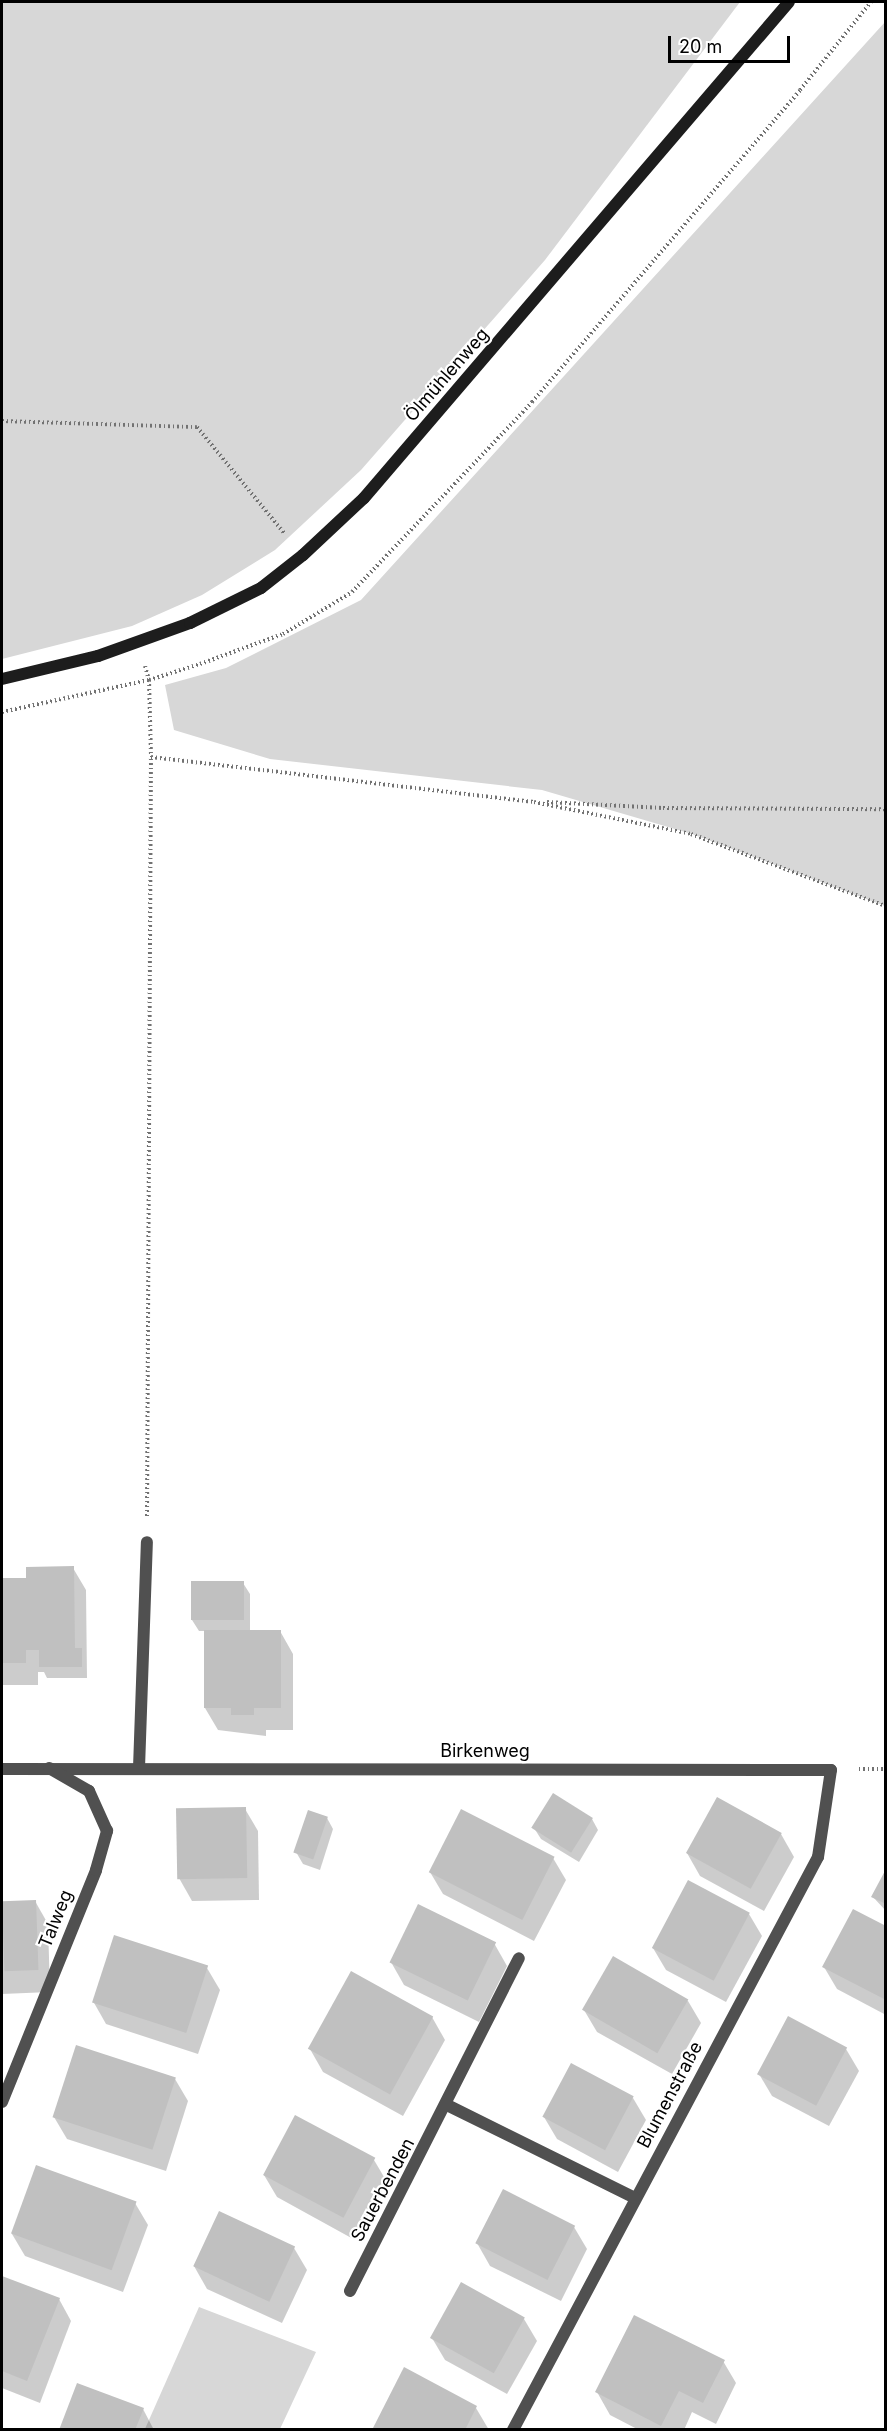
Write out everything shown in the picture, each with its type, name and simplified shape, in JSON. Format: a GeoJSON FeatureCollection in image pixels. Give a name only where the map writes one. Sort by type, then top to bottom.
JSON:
{"type":"FeatureCollection","features":[{"type":"Feature","properties":{"kind":"main road","name":"Ölmühlenweg"},"geometry":{"type":"LineString","coordinates":[[2,679],[54,668],[190,622],[261,588],[303,555],[364,498],[789,2]]}},
{"type":"Feature","properties":{"kind":"street"},"geometry":{"type":"LineString","coordinates":[[139,1768],[147,1542]]}},
{"type":"Feature","properties":{"kind":"street","name":"Talweg"},"geometry":{"type":"LineString","coordinates":[[2,2102],[96,1870],[107,1831],[89,1791],[49,1768]]}},
{"type":"Feature","properties":{"kind":"street","name":"Birkenweg"},"geometry":{"type":"LineString","coordinates":[[2,1769],[831,1770]]}},
{"type":"Feature","properties":{"kind":"street","name":"Blumenstraße"},"geometry":{"type":"LineString","coordinates":[[513,2430],[818,1857],[831,1770]]}},
{"type":"Feature","properties":{"kind":"street","name":"Sauerbenden"},"geometry":{"type":"LineString","coordinates":[[350,2291],[447,2105],[519,1958]]}},
{"type":"Feature","properties":{"kind":"street"},"geometry":{"type":"LineString","coordinates":[[447,2105],[635,2198]]}},
{"type":"Feature","properties":{"kind":"path"},"geometry":{"type":"LineString","coordinates":[[2,712],[149,680],[283,634],[352,592],[532,402],[800,90],[871,2]]}},
{"type":"Feature","properties":{"kind":"path"},"geometry":{"type":"LineString","coordinates":[[2,421],[197,427],[303,555]]}},
{"type":"Feature","properties":{"kind":"path"},"geometry":{"type":"LineString","coordinates":[[147,1542],[151,757],[149,680]]}},
{"type":"Feature","properties":{"kind":"path"},"geometry":{"type":"LineString","coordinates":[[151,757],[534,802],[663,808],[885,809]]}},
{"type":"Feature","properties":{"kind":"path"},"geometry":{"type":"LineString","coordinates":[[534,802],[692,834],[885,906]]}},
{"type":"Feature","properties":{"kind":"shaded area"},"geometry":{"type":"Polygon","coordinates":[[[2,2],[740,2],[545,260],[361,470],[275,550],[202,595],[132,626],[2,659],[2,2]]]}},
{"type":"Feature","properties":{"kind":"shaded area"},"geometry":{"type":"Polygon","coordinates":[[[885,22],[885,906],[692,834],[542,790],[270,759],[174,730],[165,685],[226,668],[361,600],[885,22]]]}},
{"type":"Feature","properties":{"kind":"shaded area"},"geometry":{"type":"Polygon","coordinates":[[[199,2307],[316,2352],[280,2429],[145,2429],[199,2307]]]}},
{"type":"Feature","properties":{"kind":"building"},"geometry":{"type":"Polygon","coordinates":[[[74,1566],[75,1648],[82,1648],[82,1667],[39,1667],[39,1650],[26,1650],[26,1663],[2,1663],[2,1578],[26,1578],[26,1567],[74,1566]]]}},
{"type":"Feature","properties":{"kind":"building"},"geometry":{"type":"Polygon","coordinates":[[[191,1581],[244,1581],[244,1620],[191,1620],[191,1581]]]}},
{"type":"Feature","properties":{"kind":"building"},"geometry":{"type":"Polygon","coordinates":[[[204,1630],[281,1630],[281,1708],[254,1708],[254,1715],[231,1715],[231,1708],[204,1708],[204,1630]]]}},
{"type":"Feature","properties":{"kind":"building"},"geometry":{"type":"Polygon","coordinates":[[[553,1793],[593,1818],[571,1853],[531,1828],[553,1793]]]}},
{"type":"Feature","properties":{"kind":"building"},"geometry":{"type":"Polygon","coordinates":[[[717,1797],[782,1833],[751,1889],[686,1853],[717,1797]]]}},
{"type":"Feature","properties":{"kind":"building"},"geometry":{"type":"Polygon","coordinates":[[[246,1807],[247,1878],[177,1879],[176,1808],[246,1807]]]}},
{"type":"Feature","properties":{"kind":"building"},"geometry":{"type":"Polygon","coordinates":[[[461,1809],[555,1857],[522,1920],[429,1872],[461,1809]]]}},
{"type":"Feature","properties":{"kind":"building"},"geometry":{"type":"Polygon","coordinates":[[[308,1810],[328,1817],[313,1859],[293,1853],[308,1810]]]}},
{"type":"Feature","properties":{"kind":"building"},"geometry":{"type":"Polygon","coordinates":[[[886,1869],[886,1904],[871,1897],[886,1869]]]}},
{"type":"Feature","properties":{"kind":"building"},"geometry":{"type":"Polygon","coordinates":[[[688,1880],[750,1913],[714,1981],[652,1948],[688,1880]]]}},
{"type":"Feature","properties":{"kind":"building"},"geometry":{"type":"Polygon","coordinates":[[[36,1900],[38,1970],[4,1971],[2,1901],[36,1900]]]}},
{"type":"Feature","properties":{"kind":"building"},"geometry":{"type":"Polygon","coordinates":[[[418,1904],[496,1942],[468,2001],[390,1962],[418,1904]]]}},
{"type":"Feature","properties":{"kind":"building"},"geometry":{"type":"Polygon","coordinates":[[[853,1909],[886,1926],[886,2000],[822,1967],[853,1909]]]}},
{"type":"Feature","properties":{"kind":"building"},"geometry":{"type":"Polygon","coordinates":[[[114,1935],[208,1966],[186,2033],[92,2003],[114,1935]]]}},
{"type":"Feature","properties":{"kind":"building"},"geometry":{"type":"Polygon","coordinates":[[[613,1956],[688,2000],[657,2053],[582,2010],[613,1956]]]}},
{"type":"Feature","properties":{"kind":"building"},"geometry":{"type":"Polygon","coordinates":[[[351,1971],[433,2017],[390,2094],[308,2049],[351,1971]]]}},
{"type":"Feature","properties":{"kind":"building"},"geometry":{"type":"Polygon","coordinates":[[[788,2016],[847,2047],[816,2106],[757,2074],[788,2016]]]}},
{"type":"Feature","properties":{"kind":"building"},"geometry":{"type":"Polygon","coordinates":[[[76,2045],[176,2077],[152,2150],[53,2117],[76,2045]]]}},
{"type":"Feature","properties":{"kind":"building"},"geometry":{"type":"Polygon","coordinates":[[[571,2063],[634,2096],[605,2150],[542,2117],[571,2063]]]}},
{"type":"Feature","properties":{"kind":"building"},"geometry":{"type":"Polygon","coordinates":[[[295,2115],[375,2158],[343,2218],[263,2175],[295,2115]]]}},
{"type":"Feature","properties":{"kind":"building"},"geometry":{"type":"Polygon","coordinates":[[[36,2165],[137,2202],[112,2270],[11,2234],[36,2165]]]}},
{"type":"Feature","properties":{"kind":"building"},"geometry":{"type":"Polygon","coordinates":[[[503,2189],[575,2226],[547,2280],[475,2243],[503,2189]]]}},
{"type":"Feature","properties":{"kind":"building"},"geometry":{"type":"Polygon","coordinates":[[[219,2211],[295,2246],[269,2302],[193,2266],[219,2211]]]}},
{"type":"Feature","properties":{"kind":"building"},"geometry":{"type":"Polygon","coordinates":[[[2,2276],[60,2298],[27,2381],[2,2371],[2,2276]]]}},
{"type":"Feature","properties":{"kind":"building"},"geometry":{"type":"Polygon","coordinates":[[[461,2282],[525,2317],[494,2373],[430,2338],[461,2282]]]}},
{"type":"Feature","properties":{"kind":"building"},"geometry":{"type":"Polygon","coordinates":[[[634,2315],[725,2360],[703,2403],[679,2391],[661,2426],[595,2392],[634,2315]]]}},
{"type":"Feature","properties":{"kind":"building"},"geometry":{"type":"Polygon","coordinates":[[[404,2367],[477,2406],[465,2430],[373,2428],[404,2367]]]}},
{"type":"Feature","properties":{"kind":"building"},"geometry":{"type":"Polygon","coordinates":[[[77,2383],[144,2408],[135,2430],[59,2430],[77,2383]]]}}]}
